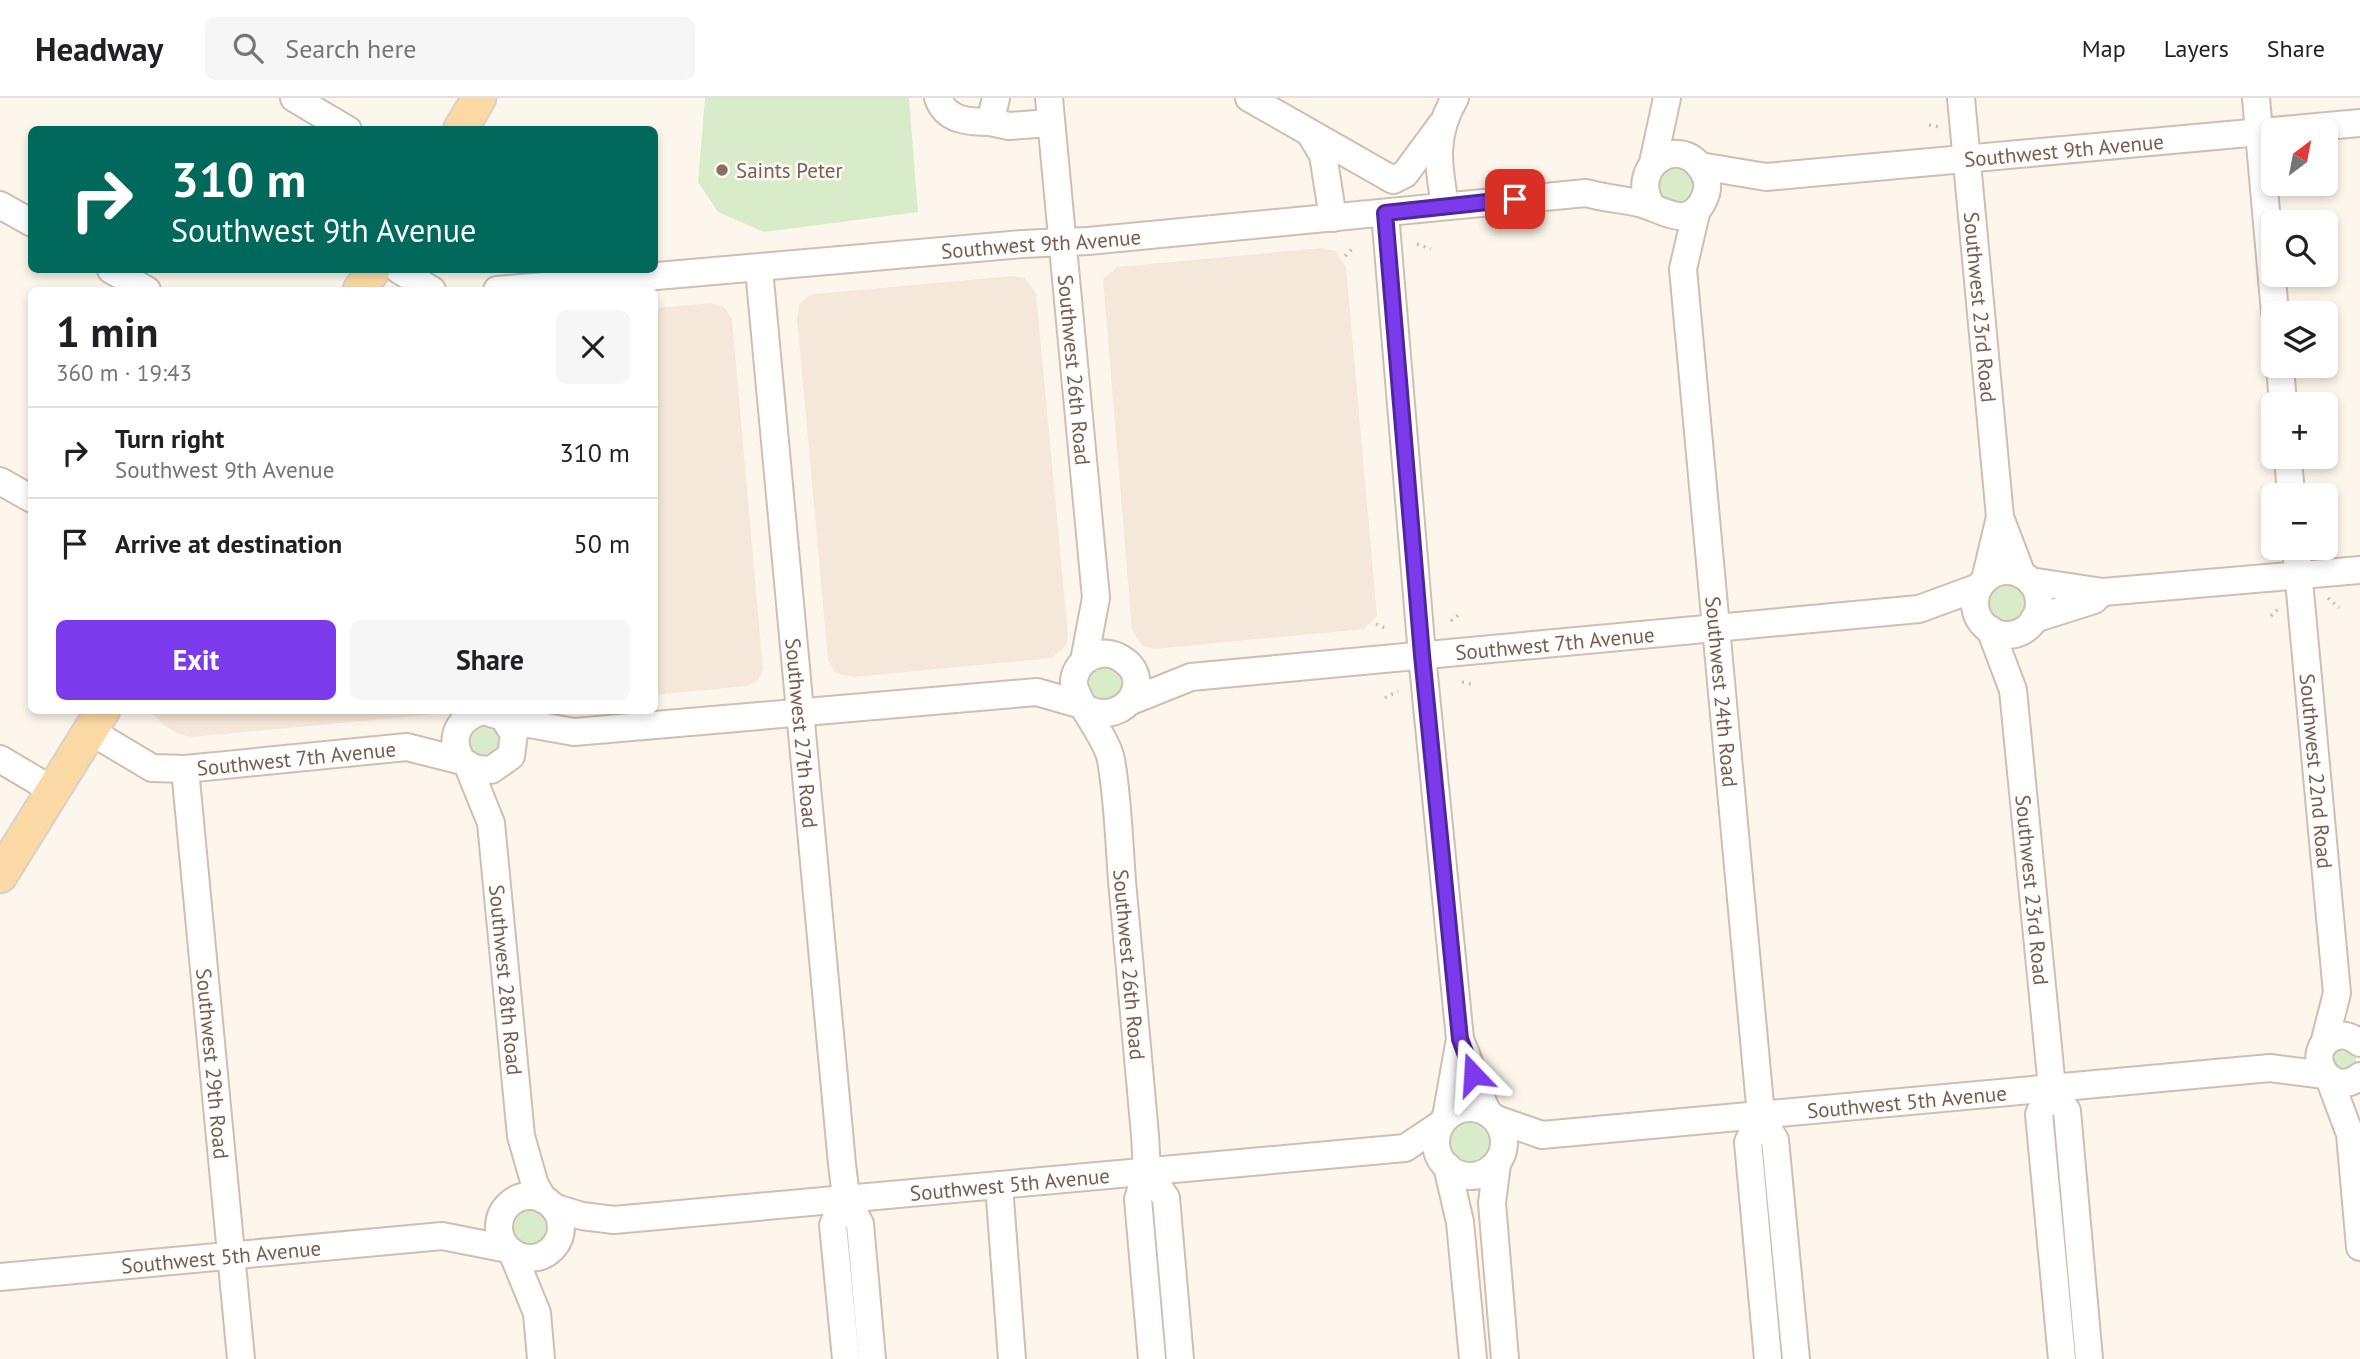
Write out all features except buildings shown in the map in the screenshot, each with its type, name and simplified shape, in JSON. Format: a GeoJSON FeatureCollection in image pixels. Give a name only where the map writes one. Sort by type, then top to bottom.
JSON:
{"type":"FeatureCollection","features":[{"type":"Feature","properties":{"kind":"main road"},"geometry":{"type":"LineString","coordinates":[[462,126],[479,98]]}},
{"type":"Feature","properties":{"kind":"main road"},"geometry":{"type":"LineString","coordinates":[[0,877],[97,721]]}},
{"type":"Feature","properties":{"kind":"street"},"geometry":{"type":"LineString","coordinates":[[294,98],[341,126]]}},
{"type":"Feature","properties":{"kind":"street"},"geometry":{"type":"LineString","coordinates":[[938,98],[948,114],[965,121],[993,110],[1009,126],[1050,111]]}},
{"type":"Feature","properties":{"kind":"street"},"geometry":{"type":"LineString","coordinates":[[1250,98],[1389,179],[1398,180],[1441,125],[1455,98]]}},
{"type":"Feature","properties":{"kind":"street","name":"Southwest 23rd Road"},"geometry":{"type":"LineString","coordinates":[[1961,98],[2000,517],[2026,578]]}},
{"type":"Feature","properties":{"kind":"street"},"geometry":{"type":"LineString","coordinates":[[2256,98],[2274,301]]}},
{"type":"Feature","properties":{"kind":"street"},"geometry":{"type":"LineString","coordinates":[[1667,100],[1707,184],[1700,206],[1679,217],[1656,210],[1644,188],[1667,100]]}},
{"type":"Feature","properties":{"kind":"street","name":"Southwest 26th Road"},"geometry":{"type":"LineString","coordinates":[[1050,111],[1097,598],[1124,660]]}},
{"type":"Feature","properties":{"kind":"street","name":"Southwest 9th Avenue"},"geometry":{"type":"LineString","coordinates":[[1696,162],[1766,177],[2360,123]]}},
{"type":"Feature","properties":{"kind":"street"},"geometry":{"type":"LineString","coordinates":[[1441,125],[1437,160],[1445,205]]}},
{"type":"Feature","properties":{"kind":"street"},"geometry":{"type":"LineString","coordinates":[[1311,135],[1324,155],[1333,218]]}},
{"type":"Feature","properties":{"kind":"street"},"geometry":{"type":"LineString","coordinates":[[1651,166],[1676,154],[1696,162]]}},
{"type":"Feature","properties":{"kind":"street","name":"Southwest 9th Avenue"},"geometry":{"type":"LineString","coordinates":[[534,287],[1333,218],[1586,193],[1651,166]]}},
{"type":"Feature","properties":{"kind":"street","name":"Southwest 9th Avenue"},"geometry":{"type":"LineString","coordinates":[[1700,206],[1766,177]]}},
{"type":"Feature","properties":{"kind":"street","name":"Southwest 9th Avenue"},"geometry":{"type":"LineString","coordinates":[[1586,193],[1656,210]]}},
{"type":"Feature","properties":{"kind":"street"},"geometry":{"type":"LineString","coordinates":[[0,205],[28,221]]}},
{"type":"Feature","properties":{"kind":"street","name":"Southwest 24th Road"},"geometry":{"type":"LineString","coordinates":[[1683,269],[1700,206]]}},
{"type":"Feature","properties":{"kind":"street","name":"Southwest 24th Road"},"geometry":{"type":"LineString","coordinates":[[1656,210],[1683,269],[1762,1116],[1776,1140],[1796,1359]]}},
{"type":"Feature","properties":{"kind":"street"},"geometry":{"type":"LineString","coordinates":[[1385,213],[1422,655],[1460,1039],[1437,1147],[1445,1164],[1460,1222],[1473,1359]]}},
{"type":"Feature","properties":{"kind":"street","name":"Southwest 27th Road"},"geometry":{"type":"LineString","coordinates":[[759,269],[846,1197],[860,1224],[872,1359]]}},
{"type":"Feature","properties":{"kind":"street"},"geometry":{"type":"LineString","coordinates":[[116,273],[142,287]]}},
{"type":"Feature","properties":{"kind":"street"},"geometry":{"type":"LineString","coordinates":[[404,273],[427,287]]}},
{"type":"Feature","properties":{"kind":"street"},"geometry":{"type":"LineString","coordinates":[[0,481],[28,497]]}},
{"type":"Feature","properties":{"kind":"street","name":"Southwest 23rd Road"},"geometry":{"type":"LineString","coordinates":[[1982,583],[2000,517]]}},
{"type":"Feature","properties":{"kind":"street","name":"Southwest 22nd Road"},"geometry":{"type":"LineString","coordinates":[[2297,560],[2337,993],[2323,1046]]}},
{"type":"Feature","properties":{"kind":"street"},"geometry":{"type":"LineString","coordinates":[[2103,592],[2094,600],[2031,622],[2010,634],[1986,626],[1975,605],[1982,583],[2007,571],[2026,578],[2103,592],[2360,570]]}},
{"type":"Feature","properties":{"kind":"street"},"geometry":{"type":"LineString","coordinates":[[2026,578],[2038,599],[2031,622]]}},
{"type":"Feature","properties":{"kind":"street","name":"Southwest 7th Avenue"},"geometry":{"type":"LineString","coordinates":[[1129,704],[1191,677],[1717,630],[1919,609],[1982,583]]}},
{"type":"Feature","properties":{"kind":"street","name":"Southwest 26th Road"},"geometry":{"type":"LineString","coordinates":[[1081,665],[1097,598]]}},
{"type":"Feature","properties":{"kind":"street","name":"Southwest 7th Avenue"},"geometry":{"type":"LineString","coordinates":[[1919,609],[1986,626]]}},
{"type":"Feature","properties":{"kind":"street","name":"Southwest 23rd Road"},"geometry":{"type":"LineString","coordinates":[[2012,690],[2031,622]]}},
{"type":"Feature","properties":{"kind":"street","name":"Southwest 23rd Road"},"geometry":{"type":"LineString","coordinates":[[1986,626],[2012,690],[2053,1088],[2067,1111],[2089,1359]]}},
{"type":"Feature","properties":{"kind":"street"},"geometry":{"type":"LineString","coordinates":[[503,716],[574,732],[1037,692],[1108,715],[1129,704],[1136,684],[1124,660],[1106,653],[1044,684],[1037,692]]}},
{"type":"Feature","properties":{"kind":"street","name":"Southwest 7th Avenue"},"geometry":{"type":"LineString","coordinates":[[1124,660],[1191,677]]}},
{"type":"Feature","properties":{"kind":"street"},"geometry":{"type":"LineString","coordinates":[[1081,665],[1074,688],[1085,708]]}},
{"type":"Feature","properties":{"kind":"street","name":"Southwest 26th Road"},"geometry":{"type":"LineString","coordinates":[[1111,756],[1116,748],[1129,704]]}},
{"type":"Feature","properties":{"kind":"street","name":"Southwest 26th Road"},"geometry":{"type":"LineString","coordinates":[[1085,708],[1111,756],[1147,1171],[1138,1199],[1152,1359]]}},
{"type":"Feature","properties":{"kind":"street"},"geometry":{"type":"LineString","coordinates":[[503,716],[514,734],[508,760]]}},
{"type":"Feature","properties":{"kind":"street"},"geometry":{"type":"LineString","coordinates":[[464,718],[455,744],[465,763],[484,771],[574,732]]}},
{"type":"Feature","properties":{"kind":"street","name":"Southwest 7th Avenue"},"geometry":{"type":"LineString","coordinates":[[407,747],[464,718]]}},
{"type":"Feature","properties":{"kind":"street","name":"Southwest 7th Avenue"},"geometry":{"type":"LineString","coordinates":[[97,721],[152,768],[185,769],[407,747],[465,763]]}},
{"type":"Feature","properties":{"kind":"street"},"geometry":{"type":"LineString","coordinates":[[0,758],[54,791]]}},
{"type":"Feature","properties":{"kind":"street","name":"Southwest 28th Road"},"geometry":{"type":"LineString","coordinates":[[491,823],[508,760]]}},
{"type":"Feature","properties":{"kind":"street","name":"Southwest 28th Road"},"geometry":{"type":"LineString","coordinates":[[465,763],[491,823],[521,1136],[535,1185],[549,1204]]}},
{"type":"Feature","properties":{"kind":"street","name":"Southwest 29th Road"},"geometry":{"type":"LineString","coordinates":[[185,769],[241,1359]]}},
{"type":"Feature","properties":{"kind":"street","name":"Southwest 22nd Road"},"geometry":{"type":"LineString","coordinates":[[2337,993],[2343,999],[2359,1042]]}},
{"type":"Feature","properties":{"kind":"street","name":"Southwest 5th Avenue"},"geometry":{"type":"LineString","coordinates":[[2270,1068],[2277,1062],[2323,1046],[2340,1036],[2359,1042]]}},
{"type":"Feature","properties":{"kind":"street"},"geometry":{"type":"LineString","coordinates":[[1460,1039],[1470,1061],[1476,1088],[1504,1139],[1492,1203],[1505,1359]]}},
{"type":"Feature","properties":{"kind":"street"},"geometry":{"type":"LineString","coordinates":[[2323,1046],[2319,1062],[2350,1134]]}},
{"type":"Feature","properties":{"kind":"street","name":"Southwest 5th Avenue"},"geometry":{"type":"LineString","coordinates":[[1498,1161],[1542,1135],[2270,1068],[2327,1077],[2345,1083],[2360,1076]]}},
{"type":"Feature","properties":{"kind":"street"},"geometry":{"type":"LineString","coordinates":[[2360,1076],[2350,1134],[2360,1247]]}},
{"type":"Feature","properties":{"kind":"street","name":"Southwest 23rd Road"},"geometry":{"type":"LineString","coordinates":[[2053,1088],[2039,1114],[2062,1359]]}},
{"type":"Feature","properties":{"kind":"street"},"geometry":{"type":"LineString","coordinates":[[1444,1121],[1466,1108],[1492,1116]]}},
{"type":"Feature","properties":{"kind":"street","name":"Southwest 5th Avenue"},"geometry":{"type":"LineString","coordinates":[[1492,1116],[1542,1135]]}},
{"type":"Feature","properties":{"kind":"street","name":"Southwest 24th Road"},"geometry":{"type":"LineString","coordinates":[[1762,1116],[1748,1142],[1768,1359]]}},
{"type":"Feature","properties":{"kind":"street","name":"Southwest 5th Avenue"},"geometry":{"type":"LineString","coordinates":[[549,1204],[582,1216],[614,1220],[1405,1148],[1444,1121]]}},
{"type":"Feature","properties":{"kind":"street","name":"Southwest 28th Road"},"geometry":{"type":"LineString","coordinates":[[506,1208],[521,1136]]}},
{"type":"Feature","properties":{"kind":"street","name":"Southwest 5th Avenue"},"geometry":{"type":"LineString","coordinates":[[1405,1148],[1412,1154],[1445,1164]]}},
{"type":"Feature","properties":{"kind":"street"},"geometry":{"type":"LineString","coordinates":[[1445,1164],[1454,1172],[1472,1176],[1490,1170],[1498,1161]]}},
{"type":"Feature","properties":{"kind":"street","name":"Southwest 26th Road"},"geometry":{"type":"LineString","coordinates":[[1147,1171],[1166,1198],[1180,1359]]}},
{"type":"Feature","properties":{"kind":"street"},"geometry":{"type":"LineString","coordinates":[[999,1185],[1012,1359]]}},
{"type":"Feature","properties":{"kind":"street","name":"Southwest 27th Road"},"geometry":{"type":"LineString","coordinates":[[846,1197],[833,1225],[846,1359]]}},
{"type":"Feature","properties":{"kind":"street"},"geometry":{"type":"LineString","coordinates":[[537,1313],[561,1225],[549,1204],[521,1198],[506,1208],[499,1226],[537,1313],[541,1359]]}},
{"type":"Feature","properties":{"kind":"street","name":"Southwest 5th Avenue"},"geometry":{"type":"LineString","coordinates":[[442,1236],[449,1230],[475,1225],[506,1208]]}},
{"type":"Feature","properties":{"kind":"street","name":"Southwest 5th Avenue"},"geometry":{"type":"LineString","coordinates":[[553,1248],[614,1220]]}},
{"type":"Feature","properties":{"kind":"street","name":"Southwest 5th Avenue"},"geometry":{"type":"LineString","coordinates":[[0,1277],[442,1236],[510,1251]]}},
{"type":"Feature","properties":{"kind":"street"},"geometry":{"type":"LineString","coordinates":[[510,1251],[531,1258],[553,1248]]}},
{"type":"Feature","properties":{"kind":"path"},"geometry":{"type":"LineString","coordinates":[[1929,125],[1940,127]]}},
{"type":"Feature","properties":{"kind":"path"},"geometry":{"type":"LineString","coordinates":[[1417,244],[1432,249]]}},
{"type":"Feature","properties":{"kind":"path"},"geometry":{"type":"LineString","coordinates":[[1345,256],[1355,246]]}},
{"type":"Feature","properties":{"kind":"path"},"geometry":{"type":"LineString","coordinates":[[2328,598],[2339,608]]}},
{"type":"Feature","properties":{"kind":"path"},"geometry":{"type":"LineString","coordinates":[[2271,616],[2279,608]]}},
{"type":"Feature","properties":{"kind":"path"},"geometry":{"type":"LineString","coordinates":[[1451,621],[1461,613]]}},
{"type":"Feature","properties":{"kind":"path"},"geometry":{"type":"LineString","coordinates":[[1376,624],[1387,629]]}},
{"type":"Feature","properties":{"kind":"path"},"geometry":{"type":"LineString","coordinates":[[1462,682],[1475,685]]}},
{"type":"Feature","properties":{"kind":"path"},"geometry":{"type":"LineString","coordinates":[[1385,698],[1398,691]]}},
{"type":"Feature","properties":{"kind":"shaded area"},"geometry":{"type":"Polygon","coordinates":[[[1322,248],[1336,251],[1346,267],[1377,616],[1364,629],[1155,649],[1143,646],[1132,630],[1103,279],[1117,267],[1322,248]]]}},
{"type":"Feature","properties":{"kind":"shaded area"},"geometry":{"type":"Polygon","coordinates":[[[1013,276],[1025,278],[1036,293],[1068,635],[1066,646],[1052,658],[855,677],[841,675],[835,672],[828,660],[797,318],[799,305],[808,296],[815,294],[1013,276]]]}},
{"type":"Feature","properties":{"kind":"shaded area"},"geometry":{"type":"Polygon","coordinates":[[[712,303],[725,308],[732,319],[763,670],[758,681],[747,686],[658,695],[658,308],[712,303]]]}},
{"type":"Feature","properties":{"kind":"shaded area"},"geometry":{"type":"Polygon","coordinates":[[[153,714],[436,714],[192,737],[179,734],[165,726],[153,714]]]}},
{"type":"Feature","properties":{"kind":"green space"},"geometry":{"type":"Polygon","coordinates":[[[705,98],[909,98],[918,212],[764,232],[718,212],[698,182],[705,98]]]}},
{"type":"Feature","properties":{"kind":"green space"},"geometry":{"type":"Polygon","coordinates":[[[1666,166],[1687,167],[1697,186],[1691,199],[1678,206],[1658,198],[1656,177],[1666,166]]]}},
{"type":"Feature","properties":{"kind":"green space"},"geometry":{"type":"Polygon","coordinates":[[[2007,582],[2015,583],[2021,588],[2026,594],[2026,610],[2021,616],[2015,621],[2007,622],[1999,621],[1993,616],[1988,610],[1987,602],[1988,594],[1993,588],[1999,583],[2007,582]]]}},
{"type":"Feature","properties":{"kind":"green space"},"geometry":{"type":"Polygon","coordinates":[[[1111,665],[1125,680],[1119,699],[1099,703],[1088,694],[1087,674],[1091,669],[1111,665]]]}},
{"type":"Feature","properties":{"kind":"green space"},"geometry":{"type":"Polygon","coordinates":[[[479,722],[500,729],[503,747],[490,759],[471,754],[466,735],[479,722]]]}},
{"type":"Feature","properties":{"kind":"green space"},"geometry":{"type":"Polygon","coordinates":[[[2344,1047],[2352,1051],[2356,1059],[2352,1067],[2344,1071],[2336,1067],[2332,1059],[2336,1051],[2344,1047]]]}},
{"type":"Feature","properties":{"kind":"green space"},"geometry":{"type":"Polygon","coordinates":[[[1469,1119],[1485,1126],[1492,1142],[1485,1158],[1469,1165],[1453,1158],[1446,1142],[1453,1126],[1469,1119]]]}},
{"type":"Feature","properties":{"kind":"green space"},"geometry":{"type":"Polygon","coordinates":[[[529,1209],[543,1214],[548,1228],[543,1242],[529,1247],[515,1242],[510,1228],[515,1214],[529,1209]]]}},
{"type":"Feature","properties":{"kind":"place","name":"Saints Peter"},"geometry":{"type":"Point","coordinates":[722,170]}},
{"type":"Feature","properties":{"kind":"route"},"geometry":{"type":"LineString","coordinates":[[1473,1074],[1460,1039],[1422,655],[1385,213],[1515,199]]}}]}
